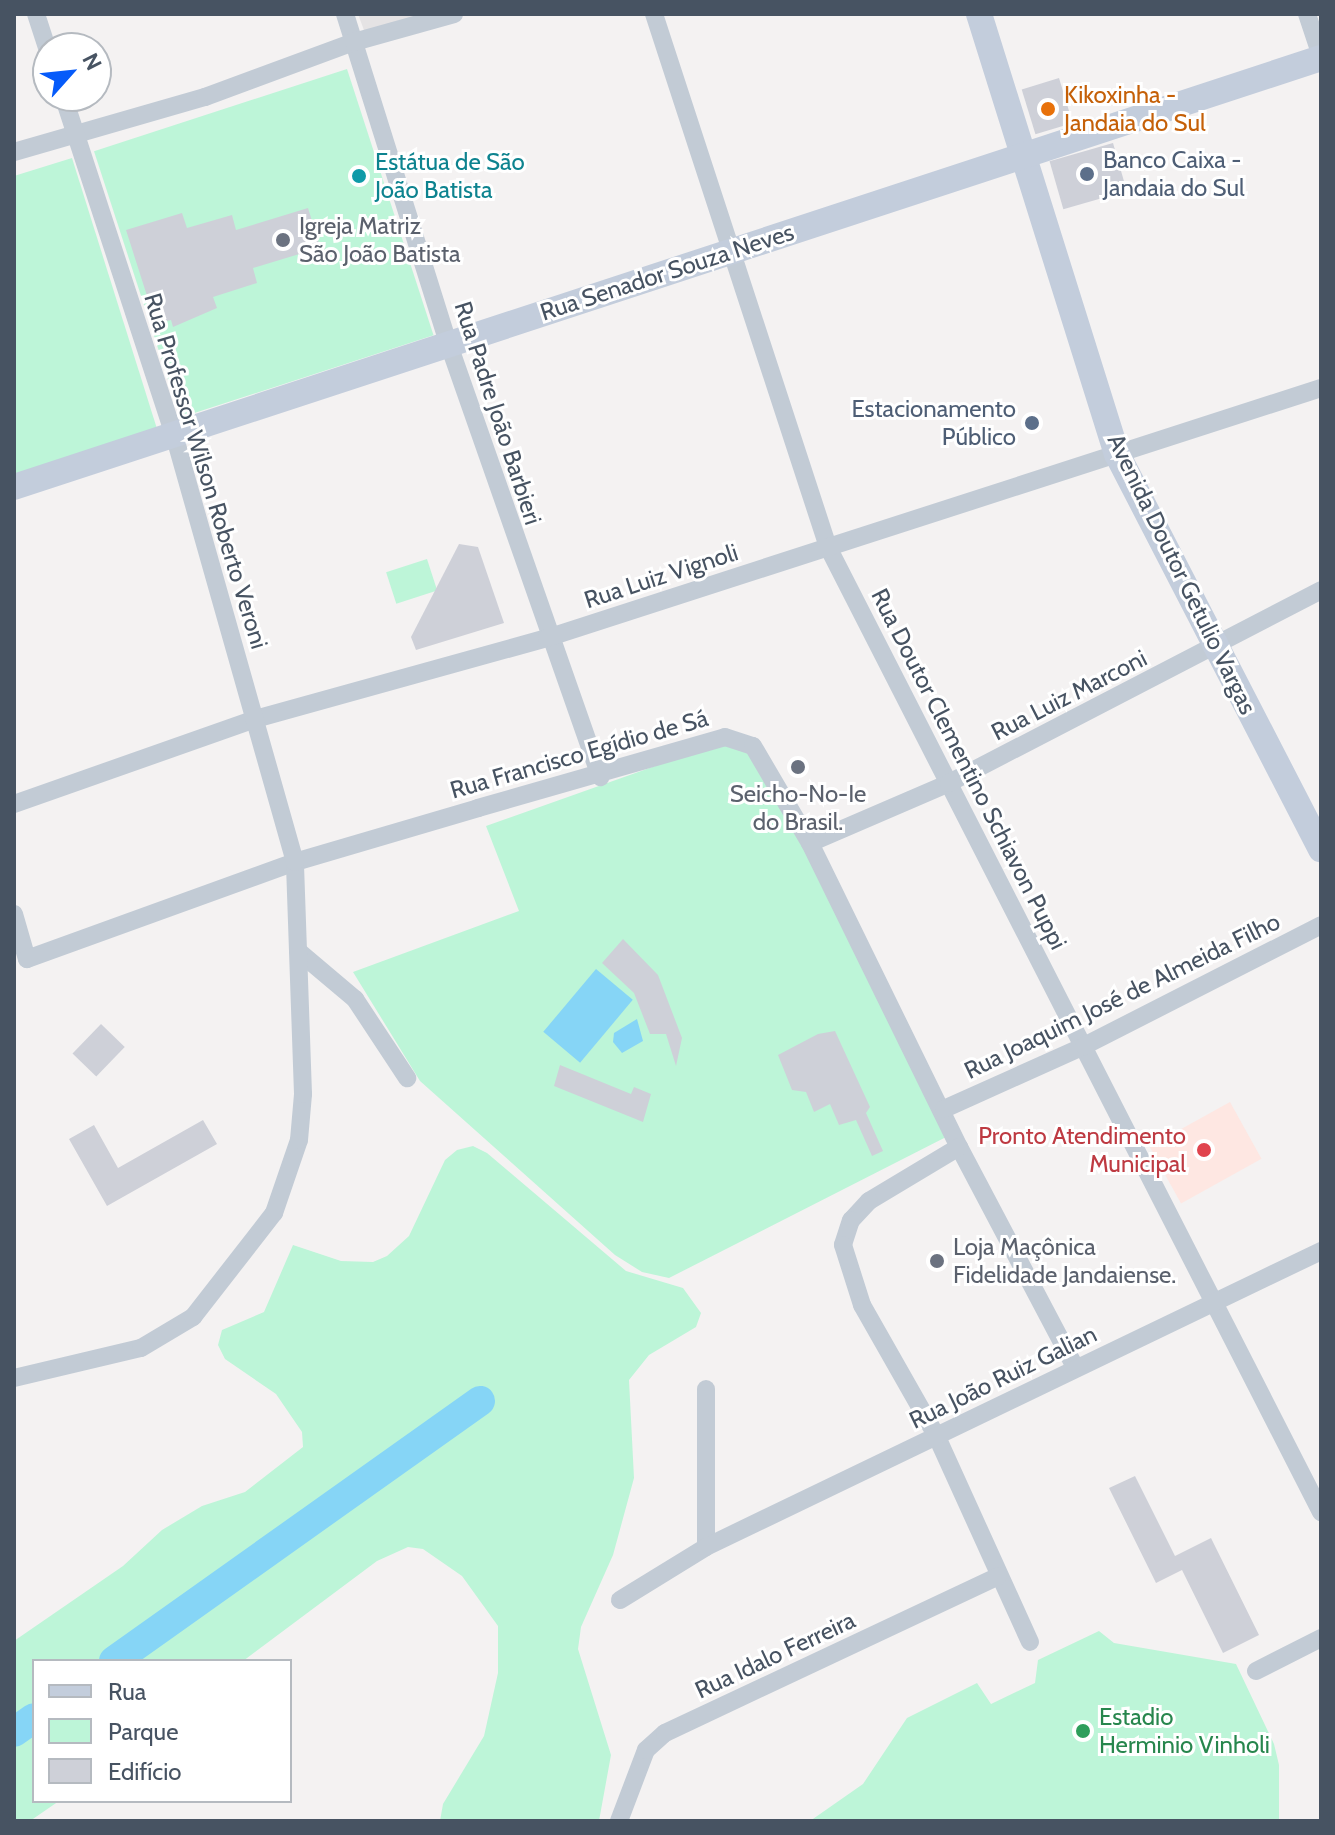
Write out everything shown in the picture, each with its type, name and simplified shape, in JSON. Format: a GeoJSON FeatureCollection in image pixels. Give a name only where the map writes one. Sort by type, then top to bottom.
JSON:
{"type":"FeatureCollection","features":[{"type":"Feature","properties":{"kind":"street","name":"Rua Padre João Barbieri"},"geometry":{"type":"LineString","coordinates":[[345,14],[449,345],[547,638],[600,777]]}},
{"type":"Feature","properties":{"kind":"street"},"geometry":{"type":"LineString","coordinates":[[14,152],[75,131],[205,97],[354,42],[454,14]]}},
{"type":"Feature","properties":{"kind":"street","name":"Rua Doutor Clementino Schiavon Puppi"},"geometry":{"type":"LineString","coordinates":[[654,14],[828,547],[1321,1512]]}},
{"type":"Feature","properties":{"kind":"street","name":"Avenida Doutor Getulio Vargas"},"geometry":{"type":"LineString","coordinates":[[979,14],[1117,454],[1321,850]]}},
{"type":"Feature","properties":{"kind":"street"},"geometry":{"type":"LineString","coordinates":[[1307,14],[1321,57]]}},
{"type":"Feature","properties":{"kind":"street","name":"Rua Senador Souza Neves"},"geometry":{"type":"LineString","coordinates":[[14,487],[1321,57]]}},
{"type":"Feature","properties":{"kind":"street","name":"Rua Professor Wilson Roberto Veroni"},"geometry":{"type":"LineString","coordinates":[[14,1378],[120,1355],[179,1329],[266,1225],[290,1174],[299,1140],[303,1094],[295,862],[174,435],[68,112]]}},
{"type":"Feature","properties":{"kind":"street","name":"Rua Luiz Vignoli"},"geometry":{"type":"LineString","coordinates":[[14,804],[255,719],[547,638],[1321,388]]}},
{"type":"Feature","properties":{"kind":"street","name":"Rua Luiz Marconi"},"geometry":{"type":"LineString","coordinates":[[810,843],[949,783],[1217,647],[1321,590]]}},
{"type":"Feature","properties":{"kind":"street","name":"Rua Francisco Egídio de Sá"},"geometry":{"type":"LineString","coordinates":[[14,914],[27,959],[295,862],[600,777],[725,737],[753,746],[768,765],[810,843],[944,1109],[959,1147],[1075,1367]]}},
{"type":"Feature","properties":{"kind":"street","name":"Rua Joaquim José de Almeida Filho"},"geometry":{"type":"LineString","coordinates":[[944,1109],[1084,1046],[1321,925]]}},
{"type":"Feature","properties":{"kind":"street"},"geometry":{"type":"LineString","coordinates":[[298,951],[355,999],[407,1078]]}},
{"type":"Feature","properties":{"kind":"street"},"geometry":{"type":"LineString","coordinates":[[959,1147],[869,1201],[851,1220],[843,1245],[862,1305],[937,1437],[1030,1642]]}},
{"type":"Feature","properties":{"kind":"street","name":"Rua João Ruiz Galian"},"geometry":{"type":"LineString","coordinates":[[620,1600],[706,1547],[1321,1251]]}},
{"type":"Feature","properties":{"kind":"street"},"geometry":{"type":"LineString","coordinates":[[706,1389],[706,1547]]}},
{"type":"Feature","properties":{"kind":"street","name":"Rua Idalo Ferreira"},"geometry":{"type":"LineString","coordinates":[[619,1821],[646,1750],[665,1733],[998,1576]]}},
{"type":"Feature","properties":{"kind":"street"},"geometry":{"type":"LineString","coordinates":[[1256,1671],[1321,1638]]}},
{"type":"Feature","properties":{"kind":"shaded area"},"geometry":{"type":"Polygon","coordinates":[[[358,14],[425,14],[365,33],[358,14]]]}},
{"type":"Feature","properties":{"kind":"shaded area","name":"Pronto Atendimento Municipal"},"geometry":{"type":"Polygon","coordinates":[[[1230,1102],[1262,1159],[1181,1203],[1150,1147],[1230,1102]]]}},
{"type":"Feature","properties":{"kind":"green space"},"geometry":{"type":"Polygon","coordinates":[[[347,69],[434,335],[181,417],[94,151],[347,69]]]}},
{"type":"Feature","properties":{"kind":"green space"},"geometry":{"type":"Polygon","coordinates":[[[72,158],[158,432],[14,477],[14,176],[72,158]]]}},
{"type":"Feature","properties":{"kind":"green space"},"geometry":{"type":"Polygon","coordinates":[[[427,559],[437,590],[396,604],[386,572],[427,559]]]}},
{"type":"Feature","properties":{"kind":"green space"},"geometry":{"type":"Polygon","coordinates":[[[720,743],[750,752],[766,771],[952,1134],[669,1278],[642,1272],[615,1255],[420,1081],[353,972],[519,911],[486,826],[720,743]]]}},
{"type":"Feature","properties":{"kind":"green space"},"geometry":{"type":"Polygon","coordinates":[[[473,1146],[487,1153],[626,1271],[683,1288],[701,1313],[696,1327],[649,1355],[629,1380],[634,1478],[613,1555],[581,1627],[578,1649],[611,1755],[599,1821],[440,1821],[443,1804],[484,1736],[498,1673],[498,1626],[462,1576],[423,1549],[408,1547],[377,1561],[246,1659],[32,1659],[32,1803],[56,1803],[30,1821],[14,1821],[14,1641],[123,1566],[162,1530],[202,1506],[245,1492],[303,1447],[302,1432],[276,1394],[225,1359],[218,1345],[222,1330],[264,1312],[293,1245],[341,1261],[373,1262],[387,1256],[409,1236],[445,1160],[457,1150],[473,1146]]]}},
{"type":"Feature","properties":{"kind":"green space","name":"Estadio Herminio Vinholi"},"geometry":{"type":"Polygon","coordinates":[[[1099,1631],[1114,1643],[1236,1664],[1274,1744],[1279,1765],[1279,1821],[810,1821],[863,1784],[907,1718],[977,1683],[991,1704],[1035,1683],[1038,1660],[1099,1631]]]}},
{"type":"Feature","properties":{"kind":"water"},"geometry":{"type":"Polygon","coordinates":[[[596,969],[633,1000],[580,1063],[543,1032],[596,969]]]}},
{"type":"Feature","properties":{"kind":"water"},"geometry":{"type":"Polygon","coordinates":[[[637,1019],[643,1041],[622,1053],[613,1042],[614,1033],[637,1019]]]}},
{"type":"Feature","properties":{"kind":"building","name":"Kikoxinha - Jandaia do Sul"},"geometry":{"type":"Polygon","coordinates":[[[1059,78],[1073,123],[1035,134],[1022,89],[1059,78]]]}},
{"type":"Feature","properties":{"kind":"building","name":"Banco Caixa - Jandaia do Sul"},"geometry":{"type":"Polygon","coordinates":[[[1113,143],[1127,191],[1063,209],[1050,161],[1113,143]]]}},
{"type":"Feature","properties":{"kind":"building"},"geometry":{"type":"Polygon","coordinates":[[[308,208],[323,256],[308,260],[306,252],[253,268],[257,283],[213,297],[217,308],[173,327],[171,320],[156,324],[126,230],[182,213],[187,228],[232,215],[236,230],[308,208]]]}},
{"type":"Feature","properties":{"kind":"building"},"geometry":{"type":"Polygon","coordinates":[[[459,544],[478,547],[504,623],[416,650],[411,637],[459,544]]]}},
{"type":"Feature","properties":{"kind":"building"},"geometry":{"type":"Polygon","coordinates":[[[623,939],[658,975],[682,1038],[676,1066],[666,1034],[650,1034],[634,993],[602,963],[623,939]]]}},
{"type":"Feature","properties":{"kind":"building"},"geometry":{"type":"Polygon","coordinates":[[[101,1024],[125,1047],[96,1076],[73,1053],[101,1024]]]}},
{"type":"Feature","properties":{"kind":"building"},"geometry":{"type":"Polygon","coordinates":[[[835,1031],[870,1107],[866,1113],[883,1151],[872,1156],[856,1120],[839,1125],[830,1104],[814,1112],[806,1092],[792,1090],[778,1055],[818,1034],[835,1031]]]}},
{"type":"Feature","properties":{"kind":"building"},"geometry":{"type":"Polygon","coordinates":[[[560,1065],[631,1094],[634,1087],[651,1094],[643,1122],[554,1086],[560,1065]]]}},
{"type":"Feature","properties":{"kind":"building"},"geometry":{"type":"Polygon","coordinates":[[[203,1120],[217,1144],[107,1206],[69,1139],[94,1125],[118,1168],[203,1120]]]}},
{"type":"Feature","properties":{"kind":"building"},"geometry":{"type":"Polygon","coordinates":[[[1135,1476],[1175,1556],[1211,1538],[1259,1635],[1223,1653],[1182,1570],[1156,1583],[1109,1488],[1135,1476]]]}},
{"type":"Feature","properties":{"kind":"waterway"},"geometry":{"type":"LineString","coordinates":[[117,1659],[480,1401]]}},
{"type":"Feature","properties":{"kind":"waterway"},"geometry":{"type":"LineString","coordinates":[[14,1732],[32,1719]]}},
{"type":"Feature","properties":{"kind":"place","name":"Kikoxinha - Jandaia do Sul"},"geometry":{"type":"Point","coordinates":[1048,109]}},
{"type":"Feature","properties":{"kind":"place","name":"Banco Caixa - Jandaia do Sul"},"geometry":{"type":"Point","coordinates":[1087,174]}},
{"type":"Feature","properties":{"kind":"place","name":"Estátua de São João Batista"},"geometry":{"type":"Point","coordinates":[359,176]}},
{"type":"Feature","properties":{"kind":"place","name":"Igreja Matriz São João Batista"},"geometry":{"type":"Point","coordinates":[283,240]}},
{"type":"Feature","properties":{"kind":"place","name":"Estacionamento Público"},"geometry":{"type":"Point","coordinates":[1032,423]}},
{"type":"Feature","properties":{"kind":"place","name":"Seicho-No-Ie do Brasil."},"geometry":{"type":"Point","coordinates":[798,767]}},
{"type":"Feature","properties":{"kind":"place","name":"Pronto Atendimento Municipal"},"geometry":{"type":"Point","coordinates":[1204,1150]}},
{"type":"Feature","properties":{"kind":"place","name":"Loja Maçônica Fidelidade Jandaiense."},"geometry":{"type":"Point","coordinates":[937,1261]}},
{"type":"Feature","properties":{"kind":"place","name":"Estadio Herminio Vinholi"},"geometry":{"type":"Point","coordinates":[1083,1731]}}]}
